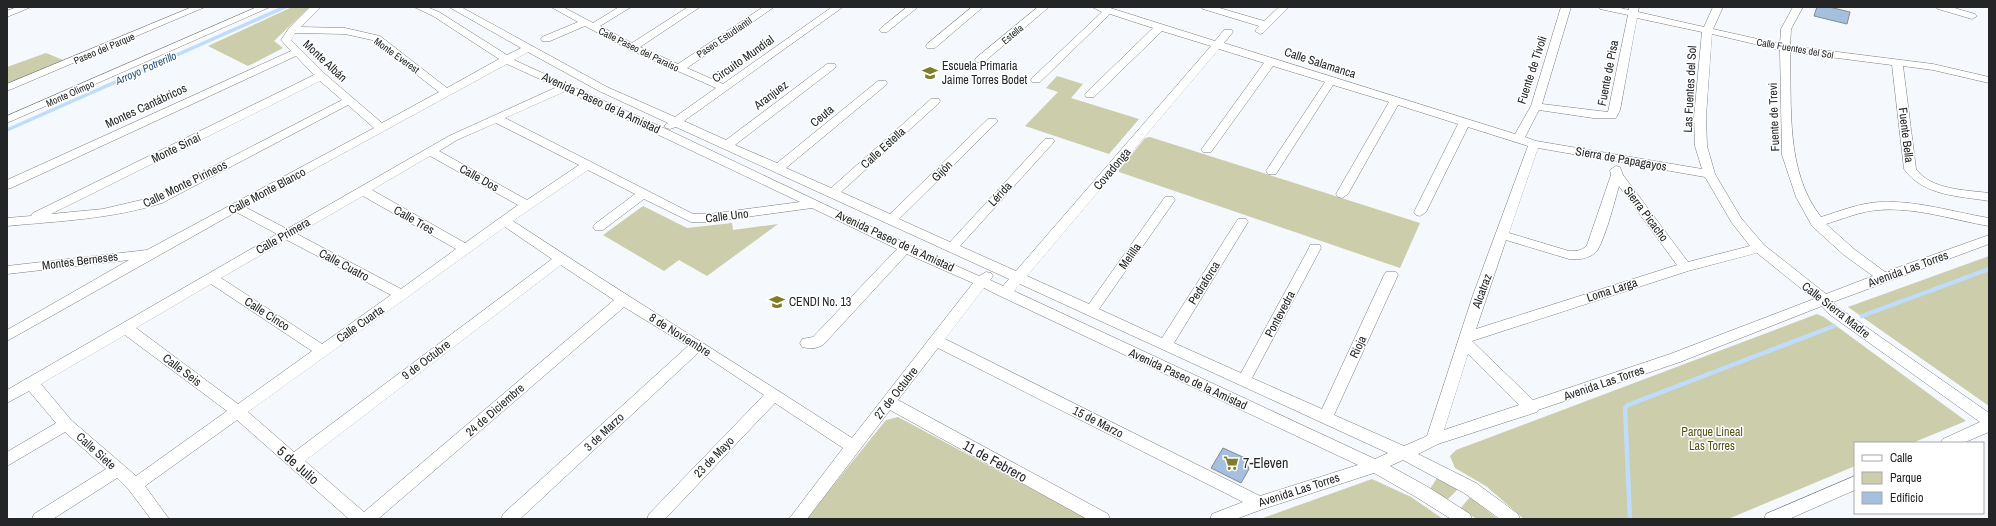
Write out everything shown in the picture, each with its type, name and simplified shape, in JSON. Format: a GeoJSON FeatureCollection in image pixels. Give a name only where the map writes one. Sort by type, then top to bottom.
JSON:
{"type":"FeatureCollection","features":[{"type":"Feature","properties":{"kind":"street"},"geometry":{"type":"LineString","coordinates":[[7,14],[26,7]]}},
{"type":"Feature","properties":{"kind":"street"},"geometry":{"type":"LineString","coordinates":[[178,7],[189,12]]}},
{"type":"Feature","properties":{"kind":"street","name":"Paseo del Parque"},"geometry":{"type":"LineString","coordinates":[[7,88],[200,7]]}},
{"type":"Feature","properties":{"kind":"street","name":"Monte Olimpo"},"geometry":{"type":"LineString","coordinates":[[7,120],[265,7]]}},
{"type":"Feature","properties":{"kind":"street","name":"Monte Albán"},"geometry":{"type":"LineString","coordinates":[[316,7],[292,30],[286,40],[321,76],[382,129]]}},
{"type":"Feature","properties":{"kind":"street","name":"Avenida Paseo de la Amistad"},"geometry":{"type":"LineString","coordinates":[[419,7],[436,14],[507,60],[662,131],[905,248],[982,282],[1375,466],[1422,492],[1464,519]]}},
{"type":"Feature","properties":{"kind":"street","name":"Avenida Paseo de la Amistad"},"geometry":{"type":"LineString","coordinates":[[454,7],[603,89],[1403,453],[1470,488],[1512,519]]}},
{"type":"Feature","properties":{"kind":"street","name":"Calle Paseo del Paraíso"},"geometry":{"type":"LineString","coordinates":[[556,7],[632,47],[724,88]]}},
{"type":"Feature","properties":{"kind":"street"},"geometry":{"type":"LineString","coordinates":[[546,39],[589,25],[626,7]]}},
{"type":"Feature","properties":{"kind":"street"},"geometry":{"type":"LineString","coordinates":[[632,47],[695,7]]}},
{"type":"Feature","properties":{"kind":"street","name":"Paseo Estudiantil"},"geometry":{"type":"LineString","coordinates":[[679,68],[769,7]]}},
{"type":"Feature","properties":{"kind":"street","name":"Circuito Mundial"},"geometry":{"type":"LineString","coordinates":[[662,131],[838,7]]}},
{"type":"Feature","properties":{"kind":"street"},"geometry":{"type":"LineString","coordinates":[[884,30],[913,7]]}},
{"type":"Feature","properties":{"kind":"street"},"geometry":{"type":"LineString","coordinates":[[931,46],[978,7]]}},
{"type":"Feature","properties":{"kind":"street","name":"Estella"},"geometry":{"type":"LineString","coordinates":[[980,60],[1044,7]]}},
{"type":"Feature","properties":{"kind":"street","name":"Calle Salamanca"},"geometry":{"type":"LineString","coordinates":[[1097,7],[1534,144]]}},
{"type":"Feature","properties":{"kind":"street"},"geometry":{"type":"LineString","coordinates":[[1206,7],[1263,28],[1284,7]]}},
{"type":"Feature","properties":{"kind":"street","name":"Fuente de Tívoli"},"geometry":{"type":"LineString","coordinates":[[1518,139],[1536,106],[1566,7]]}},
{"type":"Feature","properties":{"kind":"street","name":"Calle Fuentes del Sol"},"geometry":{"type":"LineString","coordinates":[[1603,7],[1634,10],[1706,30],[1785,48],[1933,67],[1989,80]]}},
{"type":"Feature","properties":{"kind":"street","name":"Las Fuentes del Sol"},"geometry":{"type":"LineString","coordinates":[[1709,174],[1701,146],[1700,131],[1706,30],[1718,7]]}},
{"type":"Feature","properties":{"kind":"street","name":"Fuente de Trevi"},"geometry":{"type":"LineString","coordinates":[[1798,7],[1786,29],[1785,48],[1788,156],[1798,190],[1816,223],[1836,243],[1884,277]]}},
{"type":"Feature","properties":{"kind":"street"},"geometry":{"type":"LineString","coordinates":[[1945,9],[1972,16]]}},
{"type":"Feature","properties":{"kind":"street"},"geometry":{"type":"LineString","coordinates":[[1036,80],[1108,10]]}},
{"type":"Feature","properties":{"kind":"street","name":"Fuente de Pisa"},"geometry":{"type":"LineString","coordinates":[[1536,106],[1598,116],[1612,116],[1615,110],[1634,10]]}},
{"type":"Feature","properties":{"kind":"street"},"geometry":{"type":"LineString","coordinates":[[1090,95],[1160,27]]}},
{"type":"Feature","properties":{"kind":"street","name":"Monte Everest"},"geometry":{"type":"LineString","coordinates":[[292,30],[350,32],[376,38],[447,93]]}},
{"type":"Feature","properties":{"kind":"street","name":"Covadonga"},"geometry":{"type":"LineString","coordinates":[[1005,293],[1228,32]]}},
{"type":"Feature","properties":{"kind":"street","name":"Calle Monte Blanco"},"geometry":{"type":"LineString","coordinates":[[7,336],[152,253],[382,129],[528,48]]}},
{"type":"Feature","properties":{"kind":"street","name":"Montes Cantábricos"},"geometry":{"type":"LineString","coordinates":[[7,184],[296,52]]}},
{"type":"Feature","properties":{"kind":"street"},"geometry":{"type":"LineString","coordinates":[[1207,150],[1271,61]]}},
{"type":"Feature","properties":{"kind":"street","name":"Fuente Bella"},"geometry":{"type":"LineString","coordinates":[[1896,62],[1910,169],[1913,175],[1919,181],[1931,186],[1989,197]]}},
{"type":"Feature","properties":{"kind":"street","name":"Aranjuez"},"geometry":{"type":"LineString","coordinates":[[727,145],[830,66]]}},
{"type":"Feature","properties":{"kind":"street","name":"Monte Sinaí"},"geometry":{"type":"LineString","coordinates":[[30,220],[321,76]]}},
{"type":"Feature","properties":{"kind":"street"},"geometry":{"type":"LineString","coordinates":[[1272,171],[1332,80]]}},
{"type":"Feature","properties":{"kind":"street","name":"Ceuta"},"geometry":{"type":"LineString","coordinates":[[778,168],[882,83]]}},
{"type":"Feature","properties":{"kind":"street","name":"Calle Primera"},"geometry":{"type":"LineString","coordinates":[[7,397],[430,151],[496,118],[566,86]]}},
{"type":"Feature","properties":{"kind":"street","name":"Calle Monte Pirineos"},"geometry":{"type":"LineString","coordinates":[[7,222],[121,212],[158,200],[350,100]]}},
{"type":"Feature","properties":{"kind":"street","name":"Calle Estella"},"geometry":{"type":"LineString","coordinates":[[832,194],[935,101]]}},
{"type":"Feature","properties":{"kind":"street"},"geometry":{"type":"LineString","coordinates":[[1342,194],[1395,101]]}},
{"type":"Feature","properties":{"kind":"street","name":"Calle Uno"},"geometry":{"type":"LineString","coordinates":[[496,118],[686,216],[696,219],[816,204]]}},
{"type":"Feature","properties":{"kind":"street","name":"Gijón"},"geometry":{"type":"LineString","coordinates":[[891,220],[992,120]]}},
{"type":"Feature","properties":{"kind":"street"},"geometry":{"type":"LineString","coordinates":[[1420,212],[1464,123]]}},
{"type":"Feature","properties":{"kind":"street","name":"Lérida"},"geometry":{"type":"LineString","coordinates":[[951,248],[1049,141]]}},
{"type":"Feature","properties":{"kind":"street","name":"Sierra de Papagayos"},"geometry":{"type":"LineString","coordinates":[[1534,144],[1709,174]]}},
{"type":"Feature","properties":{"kind":"street","name":"Alcatraz"},"geometry":{"type":"LineString","coordinates":[[1433,440],[1465,339],[1534,144]]}},
{"type":"Feature","properties":{"kind":"street","name":"Calle Dos"},"geometry":{"type":"LineString","coordinates":[[430,151],[527,205]]}},
{"type":"Feature","properties":{"kind":"street","name":"Sierra Picacho"},"geometry":{"type":"LineString","coordinates":[[1615,158],[1617,175],[1685,267]]}},
{"type":"Feature","properties":{"kind":"street","name":"Calle Cuarta"},"geometry":{"type":"LineString","coordinates":[[136,485],[237,411],[506,222],[527,205],[587,165]]}},
{"type":"Feature","properties":{"kind":"street","name":"Calle Sierra Madre"},"geometry":{"type":"LineString","coordinates":[[1709,174],[1736,220],[1759,248],[1782,268],[1824,300],[1834,311],[1989,422]]}},
{"type":"Feature","properties":{"kind":"street"},"geometry":{"type":"LineString","coordinates":[[1502,234],[1569,255],[1579,256],[1588,253],[1593,247],[1617,175]]}},
{"type":"Feature","properties":{"kind":"street","name":"Calle Tres"},"geometry":{"type":"LineString","coordinates":[[362,190],[466,249]]}},
{"type":"Feature","properties":{"kind":"street"},"geometry":{"type":"LineString","coordinates":[[599,227],[643,194]]}},
{"type":"Feature","properties":{"kind":"street","name":"Melilla"},"geometry":{"type":"LineString","coordinates":[[1091,311],[1170,200]]}},
{"type":"Feature","properties":{"kind":"street"},"geometry":{"type":"LineString","coordinates":[[1816,223],[1866,208],[1880,206],[1897,207],[1989,222]]}},
{"type":"Feature","properties":{"kind":"street","name":"Calle Cuatro"},"geometry":{"type":"LineString","coordinates":[[237,208],[402,295]]}},
{"type":"Feature","properties":{"kind":"street","name":"8 de Noviembre"},"geometry":{"type":"LineString","coordinates":[[506,222],[623,300],[698,345],[854,447]]}},
{"type":"Feature","properties":{"kind":"street","name":"Pedraforca"},"geometry":{"type":"LineString","coordinates":[[1165,345],[1242,222]]}},
{"type":"Feature","properties":{"kind":"street","name":"Avenida Las Torres"},"geometry":{"type":"LineString","coordinates":[[1218,519],[1259,503],[1375,466],[1433,440],[1532,408],[1676,358],[1884,277],[1989,239]]}},
{"type":"Feature","properties":{"kind":"street"},"geometry":{"type":"LineString","coordinates":[[807,343],[815,343],[821,338],[905,248]]}},
{"type":"Feature","properties":{"kind":"street","name":"Pontevedra"},"geometry":{"type":"LineString","coordinates":[[1244,380],[1315,248]]}},
{"type":"Feature","properties":{"kind":"street","name":"Loma Larga"},"geometry":{"type":"LineString","coordinates":[[1465,339],[1685,267],[1759,248]]}},
{"type":"Feature","properties":{"kind":"street","name":"Montes Berneses"},"geometry":{"type":"LineString","coordinates":[[7,270],[152,253]]}},
{"type":"Feature","properties":{"kind":"street","name":"9 de Octubre"},"geometry":{"type":"LineString","coordinates":[[293,461],[560,259]]}},
{"type":"Feature","properties":{"kind":"street","name":"27 de Octubre"},"geometry":{"type":"LineString","coordinates":[[797,519],[994,267]]}},
{"type":"Feature","properties":{"kind":"street","name":"Rioja"},"geometry":{"type":"LineString","coordinates":[[1325,418],[1391,275]]}},
{"type":"Feature","properties":{"kind":"street","name":"Calle Cinco"},"geometry":{"type":"LineString","coordinates":[[211,278],[322,351]]}},
{"type":"Feature","properties":{"kind":"street","name":"24 de Diciembre"},"geometry":{"type":"LineString","coordinates":[[367,519],[623,300]]}},
{"type":"Feature","properties":{"kind":"street"},"geometry":{"type":"LineString","coordinates":[[7,328],[24,327]]}},
{"type":"Feature","properties":{"kind":"street","name":"Calle Seis"},"geometry":{"type":"LineString","coordinates":[[126,328],[237,411]]}},
{"type":"Feature","properties":{"kind":"street"},"geometry":{"type":"LineString","coordinates":[[1465,339],[1532,408]]}},
{"type":"Feature","properties":{"kind":"street","name":"15 de Marzo"},"geometry":{"type":"LineString","coordinates":[[937,341],[1259,503]]}},
{"type":"Feature","properties":{"kind":"street","name":"3 de Marzo"},"geometry":{"type":"LineString","coordinates":[[509,519],[698,345]]}},
{"type":"Feature","properties":{"kind":"street","name":"Calle Siete"},"geometry":{"type":"LineString","coordinates":[[30,384],[66,424],[136,485],[158,518]]}},
{"type":"Feature","properties":{"kind":"street","name":"23 de Mayo"},"geometry":{"type":"LineString","coordinates":[[655,519],[773,395]]}},
{"type":"Feature","properties":{"kind":"street","name":"11 de Febrero"},"geometry":{"type":"LineString","coordinates":[[888,402],[1102,519]]}},
{"type":"Feature","properties":{"kind":"street","name":"5 de Julio"},"geometry":{"type":"LineString","coordinates":[[237,411],[360,519]]}},
{"type":"Feature","properties":{"kind":"street"},"geometry":{"type":"LineString","coordinates":[[7,460],[66,424]]}},
{"type":"Feature","properties":{"kind":"street"},"geometry":{"type":"LineString","coordinates":[[1950,442],[1989,425]]}},
{"type":"Feature","properties":{"kind":"street"},"geometry":{"type":"LineString","coordinates":[[40,519],[117,470]]}},
{"type":"Feature","properties":{"kind":"street"},"geometry":{"type":"LineString","coordinates":[[1772,519],[1854,483]]}},
{"type":"Feature","properties":{"kind":"green space"},"geometry":{"type":"Polygon","coordinates":[[[292,7],[309,7],[274,41],[283,48],[248,66],[208,46],[292,7]]]}},
{"type":"Feature","properties":{"kind":"green space"},"geometry":{"type":"Polygon","coordinates":[[[46,53],[63,60],[7,84],[7,67],[46,53]]]}},
{"type":"Feature","properties":{"kind":"green space"},"geometry":{"type":"Polygon","coordinates":[[[1057,76],[1083,84],[1071,98],[1139,119],[1109,154],[1025,126],[1058,92],[1046,88],[1057,76]]]}},
{"type":"Feature","properties":{"kind":"green space"},"geometry":{"type":"Polygon","coordinates":[[[1150,137],[1420,223],[1400,268],[1119,172],[1119,170],[1145,138],[1150,137]]]}},
{"type":"Feature","properties":{"kind":"green space"},"geometry":{"type":"Polygon","coordinates":[[[643,206],[687,228],[732,223],[733,230],[778,224],[707,276],[679,260],[664,271],[603,235],[643,206]]]}},
{"type":"Feature","properties":{"kind":"green space"},"geometry":{"type":"Polygon","coordinates":[[[1989,256],[1989,406],[1848,307],[1989,256]]]}},
{"type":"Feature","properties":{"kind":"green space","name":"Parque Lineal Las Torres"},"geometry":{"type":"Polygon","coordinates":[[[1817,314],[1824,317],[1966,421],[1914,442],[1854,442],[1854,466],[1728,519],[1524,519],[1486,486],[1455,468],[1450,456],[1456,450],[1817,314]]]}},
{"type":"Feature","properties":{"kind":"green space"},"geometry":{"type":"Polygon","coordinates":[[[898,417],[1088,519],[806,519],[886,420],[898,417]]]}},
{"type":"Feature","properties":{"kind":"green space"},"geometry":{"type":"Polygon","coordinates":[[[1437,478],[1458,489],[1447,500],[1430,489],[1437,478]]]}},
{"type":"Feature","properties":{"kind":"green space"},"geometry":{"type":"Polygon","coordinates":[[[1372,479],[1411,497],[1443,519],[1260,519],[1372,479]]]}},
{"type":"Feature","properties":{"kind":"green space"},"geometry":{"type":"Polygon","coordinates":[[[1470,497],[1498,519],[1477,519],[1460,509],[1470,497]]]}},
{"type":"Feature","properties":{"kind":"building"},"geometry":{"type":"Polygon","coordinates":[[[1817,7],[1829,7],[1850,12],[1847,24],[1814,16],[1817,7]]]}},
{"type":"Feature","properties":{"kind":"building","name":"7-Eleven"},"geometry":{"type":"Polygon","coordinates":[[[1223,448],[1245,458],[1249,469],[1241,483],[1211,468],[1223,448]]]}},
{"type":"Feature","properties":{"kind":"waterway","name":"Arroyo Potrerillo"},"geometry":{"type":"LineString","coordinates":[[7,130],[285,7]]}},
{"type":"Feature","properties":{"kind":"waterway"},"geometry":{"type":"LineString","coordinates":[[1862,316],[1989,269]]}},
{"type":"Feature","properties":{"kind":"waterway"},"geometry":{"type":"LineString","coordinates":[[1630,519],[1625,408],[1628,405],[1834,326]]}},
{"type":"Feature","properties":{"kind":"place","name":"Escuela Primaria Jaime Torres Bodet"},"geometry":{"type":"Point","coordinates":[930,73]}},
{"type":"Feature","properties":{"kind":"place","name":"CENDI No. 13"},"geometry":{"type":"Point","coordinates":[777,302]}},
{"type":"Feature","properties":{"kind":"place","name":"7-Eleven"},"geometry":{"type":"Point","coordinates":[1231,463]}}]}
